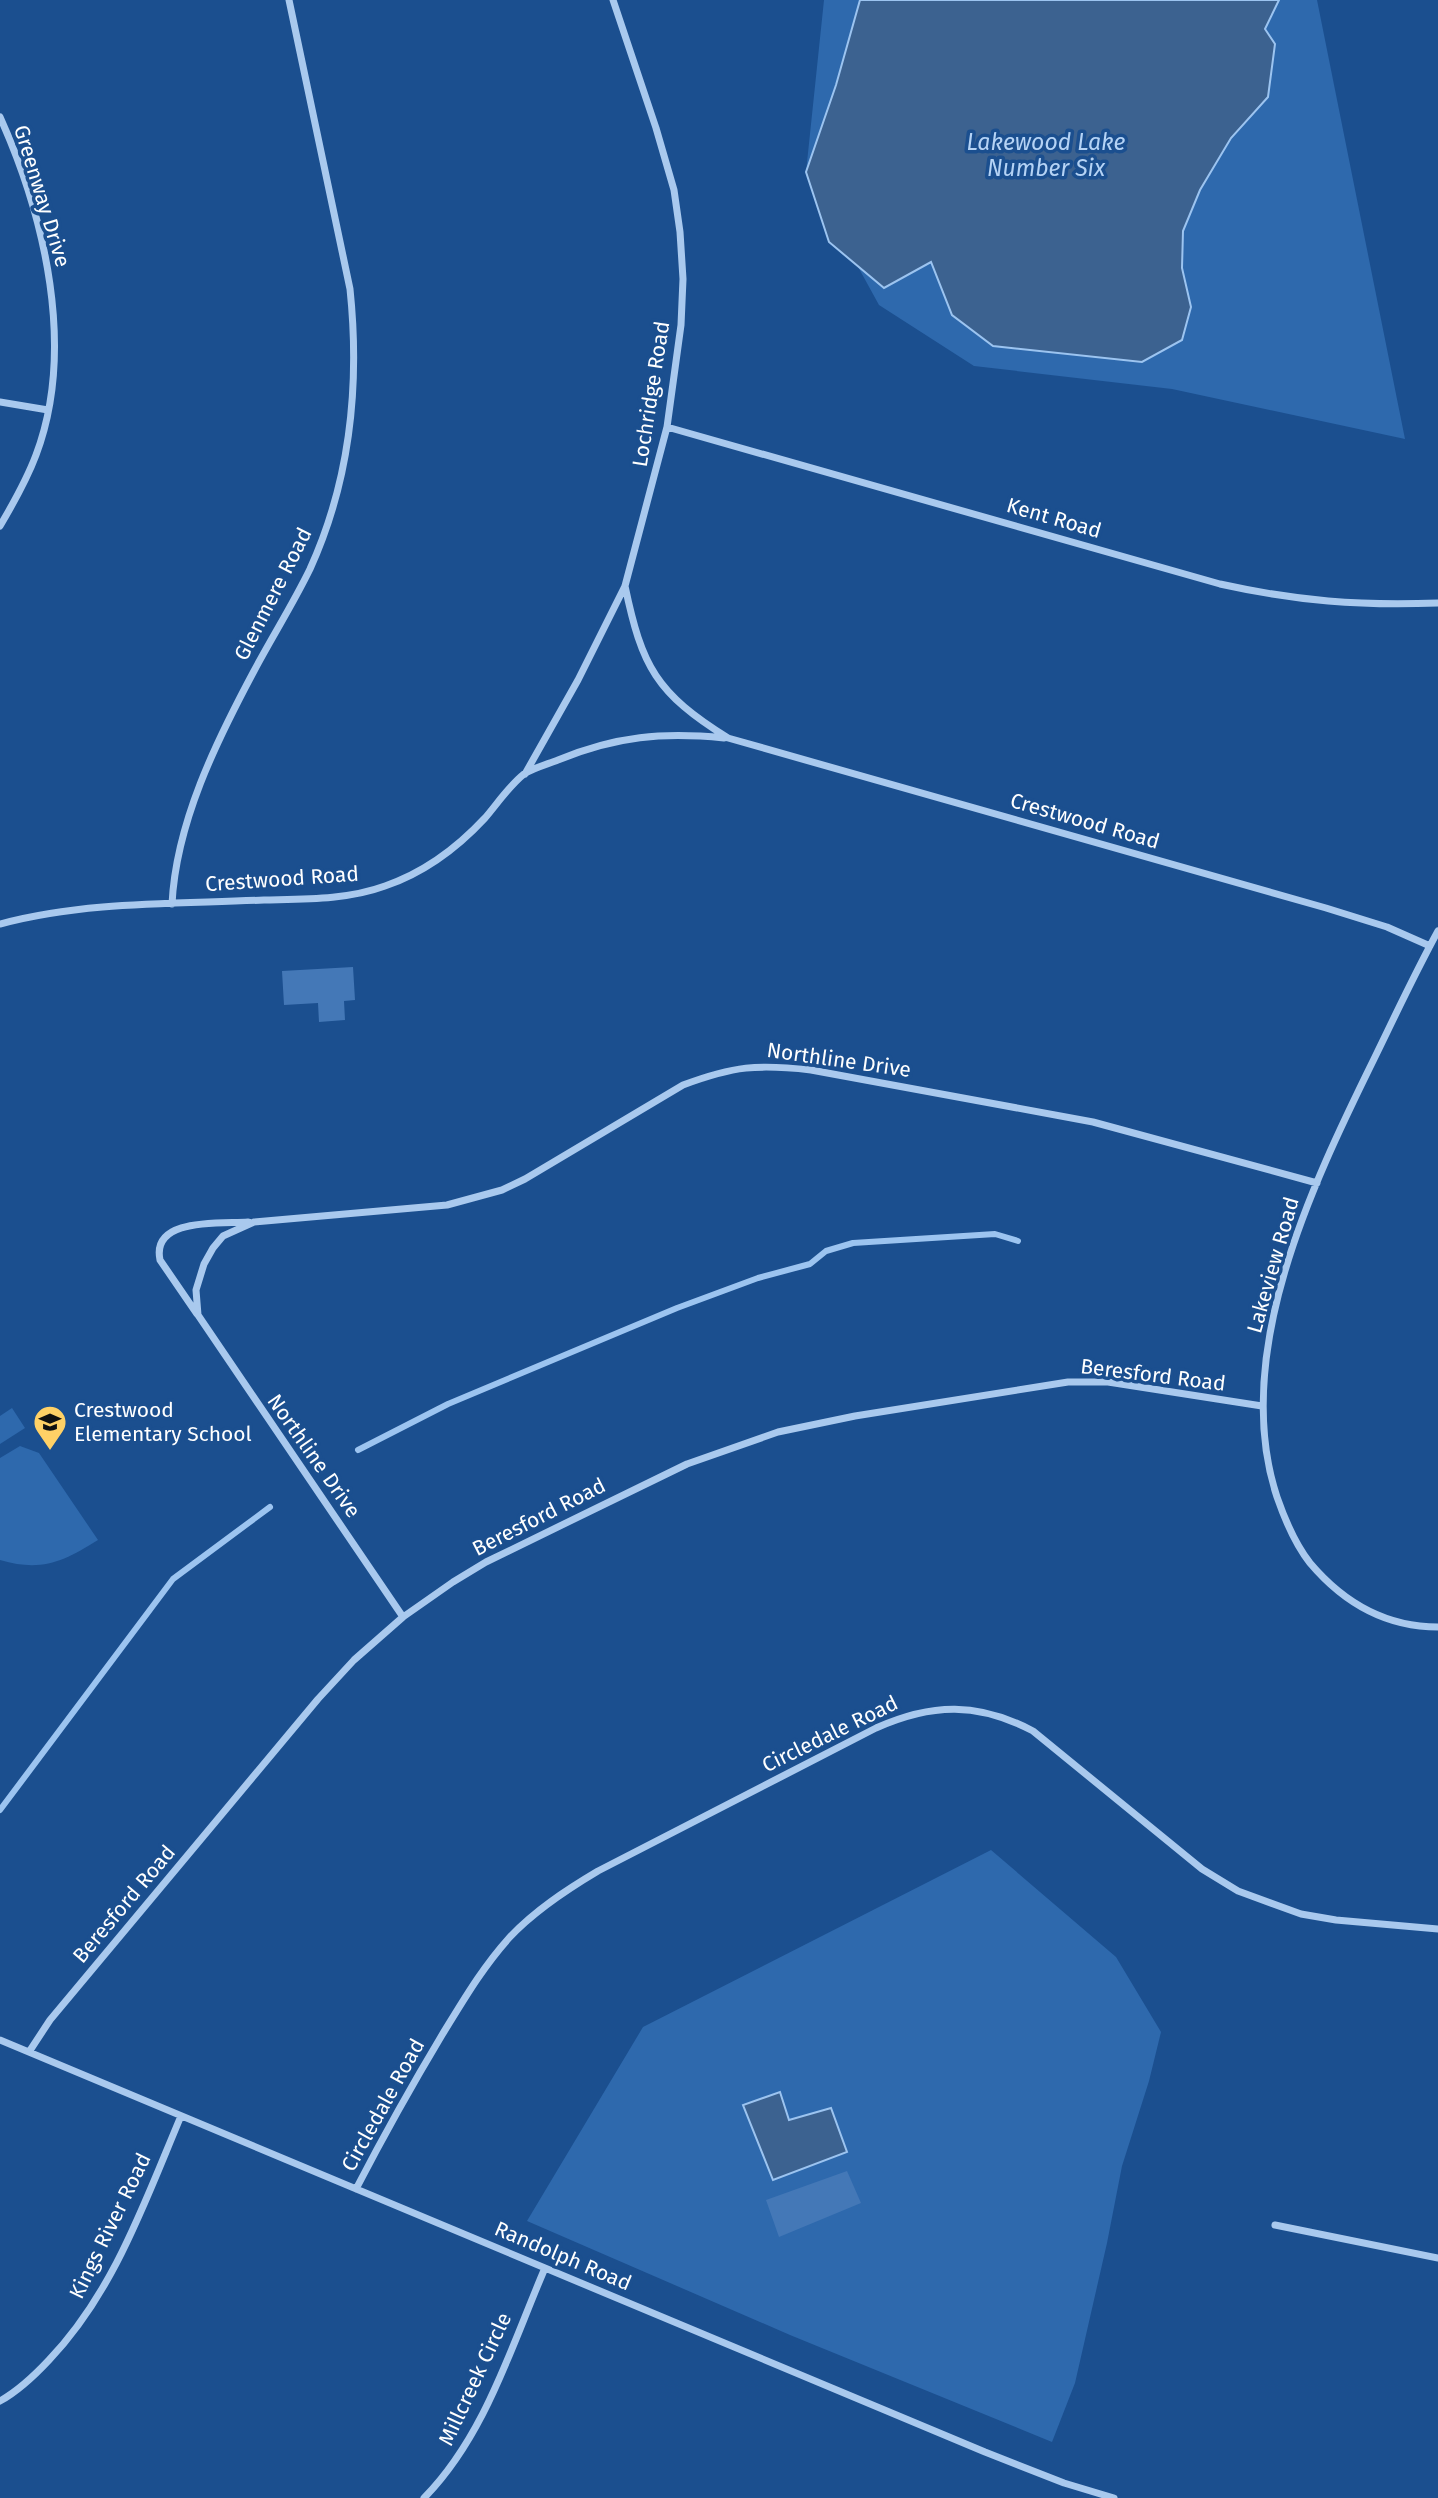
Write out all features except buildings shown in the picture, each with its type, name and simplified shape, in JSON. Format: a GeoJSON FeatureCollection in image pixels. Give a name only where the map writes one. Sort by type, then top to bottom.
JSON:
{"type":"FeatureCollection","features":[{"type":"Feature","properties":{"kind":"street","name":"Glenmere Road"},"geometry":{"type":"LineString","coordinates":[[172,904],[173,876],[196,799],[219,740],[310,567],[335,500],[349,437],[355,371],[355,331],[350,289],[289,0]]}},
{"type":"Feature","properties":{"kind":"street","name":"Lochridge Road"},"geometry":{"type":"LineString","coordinates":[[525,774],[578,680],[625,586],[667,426],[681,325],[683,279],[674,190],[613,0]]}},
{"type":"Feature","properties":{"kind":"street","name":"Greenway Drive"},"geometry":{"type":"LineString","coordinates":[[0,117],[25,184],[48,271],[55,315],[54,362],[48,410],[36,455],[0,526]]}},
{"type":"Feature","properties":{"kind":"street"},"geometry":{"type":"LineString","coordinates":[[0,402],[48,410]]}},
{"type":"Feature","properties":{"kind":"street","name":"Kent Road"},"geometry":{"type":"LineString","coordinates":[[667,426],[1220,584],[1278,597],[1343,604],[1438,603]]}},
{"type":"Feature","properties":{"kind":"street","name":"Crestwood Road"},"geometry":{"type":"LineString","coordinates":[[625,586],[634,628],[646,661],[684,708],[729,738]]}},
{"type":"Feature","properties":{"kind":"street","name":"Crestwood Road"},"geometry":{"type":"LineString","coordinates":[[0,923],[85,909],[336,897],[382,888],[426,867],[453,847],[480,823],[525,774],[580,751],[617,740],[666,734],[729,738],[1326,908],[1387,927],[1430,946]]}},
{"type":"Feature","properties":{"kind":"street","name":"Lakeview Road"},"geometry":{"type":"LineString","coordinates":[[1438,931],[1339,1129],[1317,1183],[1280,1289],[1266,1355],[1262,1406],[1267,1460],[1273,1483],[1282,1512],[1305,1557],[1340,1594],[1362,1608],[1398,1623],[1438,1627]]}},
{"type":"Feature","properties":{"kind":"street","name":"Northline Drive"},"geometry":{"type":"LineString","coordinates":[[402,1617],[160,1260],[159,1253],[167,1233],[180,1227],[447,1205],[502,1190],[683,1085],[711,1074],[746,1066],[811,1070],[1093,1122],[1317,1183]]}},
{"type":"Feature","properties":{"kind":"street","name":"Northline Drive"},"geometry":{"type":"LineString","coordinates":[[198,1315],[197,1290],[204,1264],[213,1248],[223,1236],[254,1222]]}},
{"type":"Feature","properties":{"kind":"street","name":"Beresford Road"},"geometry":{"type":"LineString","coordinates":[[29,2052],[50,2020],[318,1699],[354,1660],[402,1617],[486,1562],[687,1464],[778,1432],[855,1416],[1068,1382],[1108,1382],[1262,1406]]}},
{"type":"Feature","properties":{"kind":"street","name":"Circledale Road"},"geometry":{"type":"LineString","coordinates":[[356,2189],[477,1977],[509,1937],[534,1915],[570,1887],[598,1871],[876,1728],[915,1713],[943,1708],[966,1708],[1013,1720],[1032,1731],[1202,1869],[1238,1891],[1301,1914],[1336,1920],[1438,1929]]}},
{"type":"Feature","properties":{"kind":"street","name":"Randolph Road"},"geometry":{"type":"LineString","coordinates":[[0,2040],[985,2452],[1065,2483],[1114,2498]]}},
{"type":"Feature","properties":{"kind":"street","name":"Kings River Road"},"geometry":{"type":"LineString","coordinates":[[0,2401],[35,2375],[90,2310],[107,2283],[135,2225],[181,2116]]}},
{"type":"Feature","properties":{"kind":"street"},"geometry":{"type":"LineString","coordinates":[[1275,2225],[1438,2259]]}},
{"type":"Feature","properties":{"kind":"street","name":"Millcreek Circle"},"geometry":{"type":"LineString","coordinates":[[425,2498],[463,2451],[479,2423],[545,2268]]}},
{"type":"Feature","properties":{"kind":"shaded area","name":"Lakewood Lake Number Six"},"geometry":{"type":"Polygon","coordinates":[[[824,0],[1317,0],[1405,439],[1172,389],[974,366],[879,305],[806,172],[824,0]]]}},
{"type":"Feature","properties":{"kind":"shaded area"},"geometry":{"type":"Polygon","coordinates":[[[12,1408],[25,1428],[0,1444],[0,1416],[12,1408]]]}},
{"type":"Feature","properties":{"kind":"shaded area"},"geometry":{"type":"Polygon","coordinates":[[[20,1446],[39,1453],[98,1540],[51,1563],[28,1565],[0,1560],[0,1458],[20,1446]]]}},
{"type":"Feature","properties":{"kind":"shaded area"},"geometry":{"type":"Polygon","coordinates":[[[991,1850],[1116,1957],[1161,2032],[1149,2081],[1122,2166],[1075,2383],[1052,2442],[790,2335],[527,2221],[643,2027],[991,1850]]]}},
{"type":"Feature","properties":{"kind":"water","name":"Lakewood Lake Number Six"},"geometry":{"type":"Polygon","coordinates":[[[860,0],[1279,0],[1265,29],[1275,44],[1268,97],[1231,138],[1200,190],[1183,231],[1182,268],[1191,307],[1182,340],[1142,362],[993,346],[952,315],[931,262],[884,288],[829,242],[806,172],[836,85],[860,0]]]}},
{"type":"Feature","properties":{"kind":"water"},"geometry":{"type":"Polygon","coordinates":[[[780,2092],[789,2120],[831,2108],[847,2152],[773,2180],[743,2105],[780,2092]]]}},
{"type":"Feature","properties":{"kind":"waterway"},"geometry":{"type":"LineString","coordinates":[[358,1450],[448,1404],[677,1308],[758,1278],[810,1264],[826,1251],[853,1243],[995,1234],[1018,1241]]}},
{"type":"Feature","properties":{"kind":"waterway"},"geometry":{"type":"LineString","coordinates":[[0,1810],[173,1579],[270,1507]]}},
{"type":"Feature","properties":{"kind":"place","name":"Crestwood Elementary School"},"geometry":{"type":"Point","coordinates":[50,1452]}}]}
